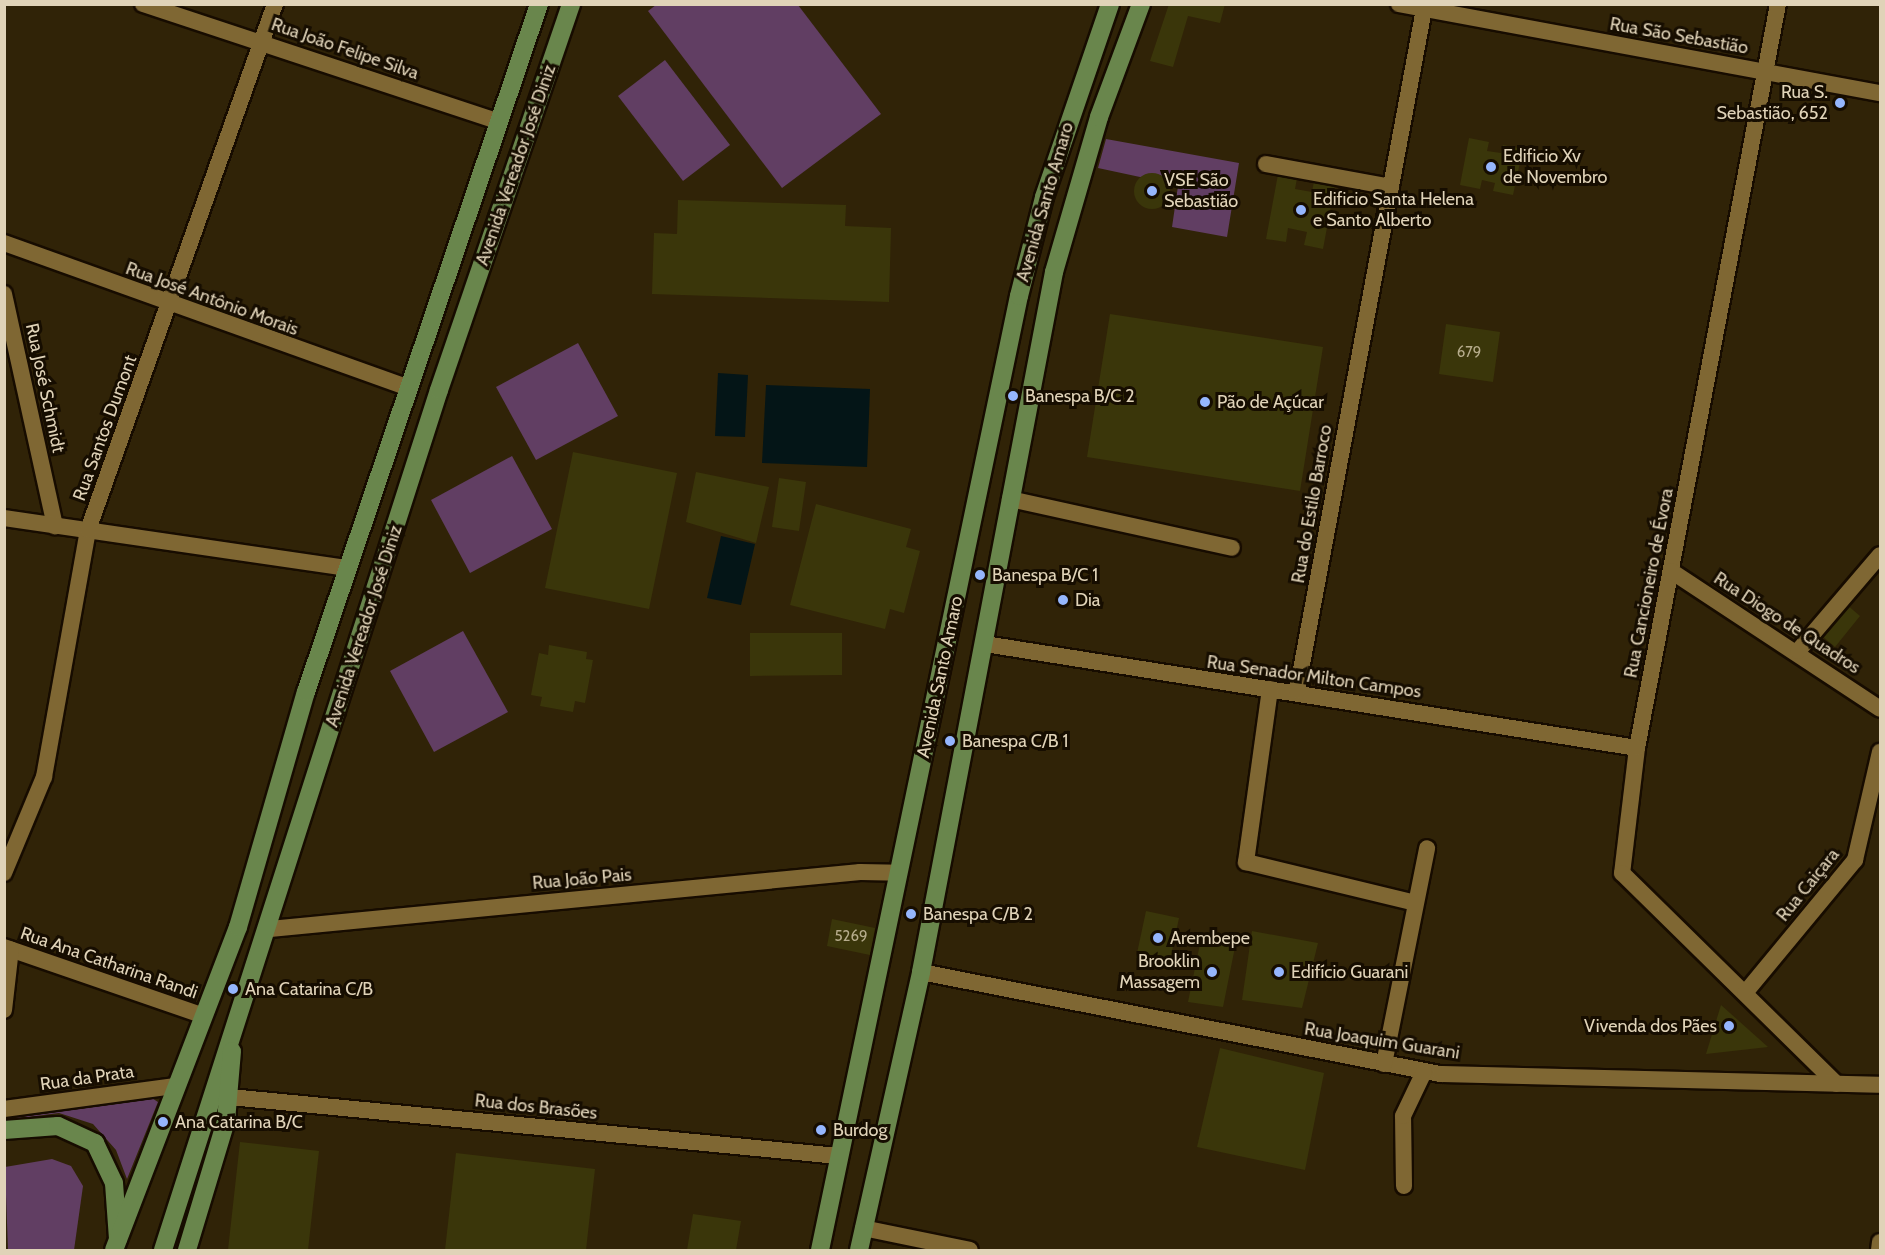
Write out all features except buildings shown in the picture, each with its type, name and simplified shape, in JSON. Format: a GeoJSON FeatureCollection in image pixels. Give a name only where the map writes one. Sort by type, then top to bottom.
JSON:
{"type":"FeatureCollection","features":[{"type":"Feature","properties":{"kind":"main road","name":"Avenida Vereador José Diniz"},"geometry":{"type":"LineString","coordinates":[[116,1245],[131,1214],[201,1015],[238,927],[348,568],[539,4]]}},
{"type":"Feature","properties":{"kind":"main road","name":"Avenida Vereador José Diniz"},"geometry":{"type":"LineString","coordinates":[[163,1251],[232,1025],[270,929],[439,390],[571,4]]}},
{"type":"Feature","properties":{"kind":"main road","name":"Avenida Santo Amaro"},"geometry":{"type":"LineString","coordinates":[[820,1251],[1019,296],[1044,196],[1110,4]]}},
{"type":"Feature","properties":{"kind":"main road","name":"Avenida Santo Amaro"},"geometry":{"type":"LineString","coordinates":[[859,1251],[921,972],[1054,272],[1099,117],[1141,4]]}},
{"type":"Feature","properties":{"kind":"main road"},"geometry":{"type":"LineString","coordinates":[[187,1251],[230,1096],[232,1025]]}},
{"type":"Feature","properties":{"kind":"main road"},"geometry":{"type":"LineString","coordinates":[[4,1130],[58,1126],[95,1143],[114,1183],[116,1245]]}},
{"type":"Feature","properties":{"kind":"street","name":"Rua João Felipe Silva"},"geometry":{"type":"LineString","coordinates":[[143,4],[499,122]]}},
{"type":"Feature","properties":{"kind":"street","name":"Rua Santos Dumont"},"geometry":{"type":"LineString","coordinates":[[4,873],[44,777],[88,530],[170,306],[275,4]]}},
{"type":"Feature","properties":{"kind":"street","name":"Rua São Sebastião"},"geometry":{"type":"LineString","coordinates":[[1399,4],[1881,93]]}},
{"type":"Feature","properties":{"kind":"street","name":"Rua Cancioneiro de Évora"},"geometry":{"type":"LineString","coordinates":[[1778,4],[1638,748],[1622,873],[1837,1084]]}},
{"type":"Feature","properties":{"kind":"street","name":"Rua do Estilo Barroco"},"geometry":{"type":"LineString","coordinates":[[1297,691],[1425,7]]}},
{"type":"Feature","properties":{"kind":"street"},"geometry":{"type":"LineString","coordinates":[[1266,164],[1391,187]]}},
{"type":"Feature","properties":{"kind":"street","name":"Rua José Antônio Morais"},"geometry":{"type":"LineString","coordinates":[[4,243],[170,306],[409,388]]}},
{"type":"Feature","properties":{"kind":"street","name":"Rua José Schmidt"},"geometry":{"type":"LineString","coordinates":[[4,294],[55,526]]}},
{"type":"Feature","properties":{"kind":"street"},"geometry":{"type":"LineString","coordinates":[[1010,499],[1232,548]]}},
{"type":"Feature","properties":{"kind":"street"},"geometry":{"type":"LineString","coordinates":[[4,518],[348,568]]}},
{"type":"Feature","properties":{"kind":"street"},"geometry":{"type":"LineString","coordinates":[[1798,651],[1881,555]]}},
{"type":"Feature","properties":{"kind":"street","name":"Rua Diogo de Quadros"},"geometry":{"type":"LineString","coordinates":[[1671,571],[1798,651],[1881,709]]}},
{"type":"Feature","properties":{"kind":"street","name":"Rua Senador Milton Campos"},"geometry":{"type":"LineString","coordinates":[[985,644],[1270,689],[1297,691],[1638,748]]}},
{"type":"Feature","properties":{"kind":"street"},"geometry":{"type":"LineString","coordinates":[[1270,689],[1245,862],[1415,903]]}},
{"type":"Feature","properties":{"kind":"street","name":"Rua Caiçara"},"geometry":{"type":"LineString","coordinates":[[1744,993],[1854,860],[1881,752]]}},
{"type":"Feature","properties":{"kind":"street"},"geometry":{"type":"LineString","coordinates":[[1384,1064],[1427,848]]}},
{"type":"Feature","properties":{"kind":"street","name":"Rua João Pais"},"geometry":{"type":"LineString","coordinates":[[270,929],[860,872],[899,873]]}},
{"type":"Feature","properties":{"kind":"street"},"geometry":{"type":"LineString","coordinates":[[4,1011],[8,948]]}},
{"type":"Feature","properties":{"kind":"street","name":"Rua Ana Catharina Randi"},"geometry":{"type":"LineString","coordinates":[[8,948],[201,1015]]}},
{"type":"Feature","properties":{"kind":"street","name":"Rua Joaquim Guarani"},"geometry":{"type":"LineString","coordinates":[[921,972],[1424,1072],[1881,1085]]}},
{"type":"Feature","properties":{"kind":"street"},"geometry":{"type":"LineString","coordinates":[[1404,1186],[1403,1116],[1424,1072]]}},
{"type":"Feature","properties":{"kind":"street","name":"Rua da Prata"},"geometry":{"type":"LineString","coordinates":[[4,1109],[175,1086]]}},
{"type":"Feature","properties":{"kind":"street","name":"Rua dos Brasões"},"geometry":{"type":"LineString","coordinates":[[230,1096],[838,1156]]}},
{"type":"Feature","properties":{"kind":"street"},"geometry":{"type":"LineString","coordinates":[[863,1228],[970,1251]]}},
{"type":"Feature","properties":{"kind":"street"},"geometry":{"type":"LineString","coordinates":[[1879,1251],[1881,1242]]}},
{"type":"Feature","properties":{"kind":"shaded area"},"geometry":{"type":"Polygon","coordinates":[[[656,5],[798,5],[881,114],[782,188],[648,11],[656,5]]]}},
{"type":"Feature","properties":{"kind":"shaded area"},"geometry":{"type":"Polygon","coordinates":[[[665,60],[730,145],[683,181],[618,96],[665,60]]]}},
{"type":"Feature","properties":{"kind":"shaded area"},"geometry":{"type":"Polygon","coordinates":[[[1106,139],[1239,163],[1227,237],[1172,227],[1178,186],[1160,175],[1140,177],[1098,168],[1106,139]]]}},
{"type":"Feature","properties":{"kind":"shaded area"},"geometry":{"type":"Polygon","coordinates":[[[578,343],[618,416],[536,460],[496,387],[578,343]]]}},
{"type":"Feature","properties":{"kind":"shaded area"},"geometry":{"type":"Polygon","coordinates":[[[718,373],[748,375],[745,437],[715,436],[718,373]]]}},
{"type":"Feature","properties":{"kind":"shaded area"},"geometry":{"type":"Polygon","coordinates":[[[766,385],[870,389],[867,467],[762,463],[766,385]]]}},
{"type":"Feature","properties":{"kind":"shaded area"},"geometry":{"type":"Polygon","coordinates":[[[512,456],[552,529],[470,573],[431,500],[512,456]]]}},
{"type":"Feature","properties":{"kind":"shaded area"},"geometry":{"type":"Polygon","coordinates":[[[721,536],[755,544],[741,605],[707,598],[721,536]]]}},
{"type":"Feature","properties":{"kind":"shaded area"},"geometry":{"type":"Polygon","coordinates":[[[463,631],[508,712],[434,752],[390,671],[463,631]]]}},
{"type":"Feature","properties":{"kind":"shaded area"},"geometry":{"type":"Polygon","coordinates":[[[147,1095],[158,1102],[127,1179],[116,1150],[93,1124],[59,1113],[5,1120],[4,1115],[147,1095]]]}},
{"type":"Feature","properties":{"kind":"shaded area"},"geometry":{"type":"Polygon","coordinates":[[[52,1159],[71,1166],[83,1186],[74,1250],[8,1250],[5,1167],[52,1159]]]}},
{"type":"Feature","properties":{"kind":"place","name":"Rua S. Sebastião, 652"},"geometry":{"type":"Point","coordinates":[1840,103]}},
{"type":"Feature","properties":{"kind":"place","name":"Edificio Xv de Novembro"},"geometry":{"type":"Point","coordinates":[1491,167]}},
{"type":"Feature","properties":{"kind":"place","name":"VSE São Sebastião"},"geometry":{"type":"Point","coordinates":[1152,191]}},
{"type":"Feature","properties":{"kind":"place","name":"Edificio Santa Helena e Santo Alberto"},"geometry":{"type":"Point","coordinates":[1301,210]}},
{"type":"Feature","properties":{"kind":"place","name":"Banespa B/C 2"},"geometry":{"type":"Point","coordinates":[1013,396]}},
{"type":"Feature","properties":{"kind":"place","name":"Pão de Açúcar"},"geometry":{"type":"Point","coordinates":[1205,402]}},
{"type":"Feature","properties":{"kind":"place","name":"Banespa B/C 1"},"geometry":{"type":"Point","coordinates":[980,575]}},
{"type":"Feature","properties":{"kind":"place","name":"Dia"},"geometry":{"type":"Point","coordinates":[1063,600]}},
{"type":"Feature","properties":{"kind":"place","name":"Banespa C/B 1"},"geometry":{"type":"Point","coordinates":[950,741]}},
{"type":"Feature","properties":{"kind":"place","name":"Banespa C/B 2"},"geometry":{"type":"Point","coordinates":[911,914]}},
{"type":"Feature","properties":{"kind":"place","name":"Arembepe"},"geometry":{"type":"Point","coordinates":[1158,938]}},
{"type":"Feature","properties":{"kind":"place","name":"Brooklin Massagem"},"geometry":{"type":"Point","coordinates":[1212,972]}},
{"type":"Feature","properties":{"kind":"place","name":"Edifício Guarani"},"geometry":{"type":"Point","coordinates":[1279,972]}},
{"type":"Feature","properties":{"kind":"place","name":"Ana Catarina C/B"},"geometry":{"type":"Point","coordinates":[233,989]}},
{"type":"Feature","properties":{"kind":"place","name":"Vivenda dos Pães"},"geometry":{"type":"Point","coordinates":[1729,1026]}},
{"type":"Feature","properties":{"kind":"place","name":"Ana Catarina B/C"},"geometry":{"type":"Point","coordinates":[163,1122]}},
{"type":"Feature","properties":{"kind":"place","name":"Burdog"},"geometry":{"type":"Point","coordinates":[821,1130]}}]}
